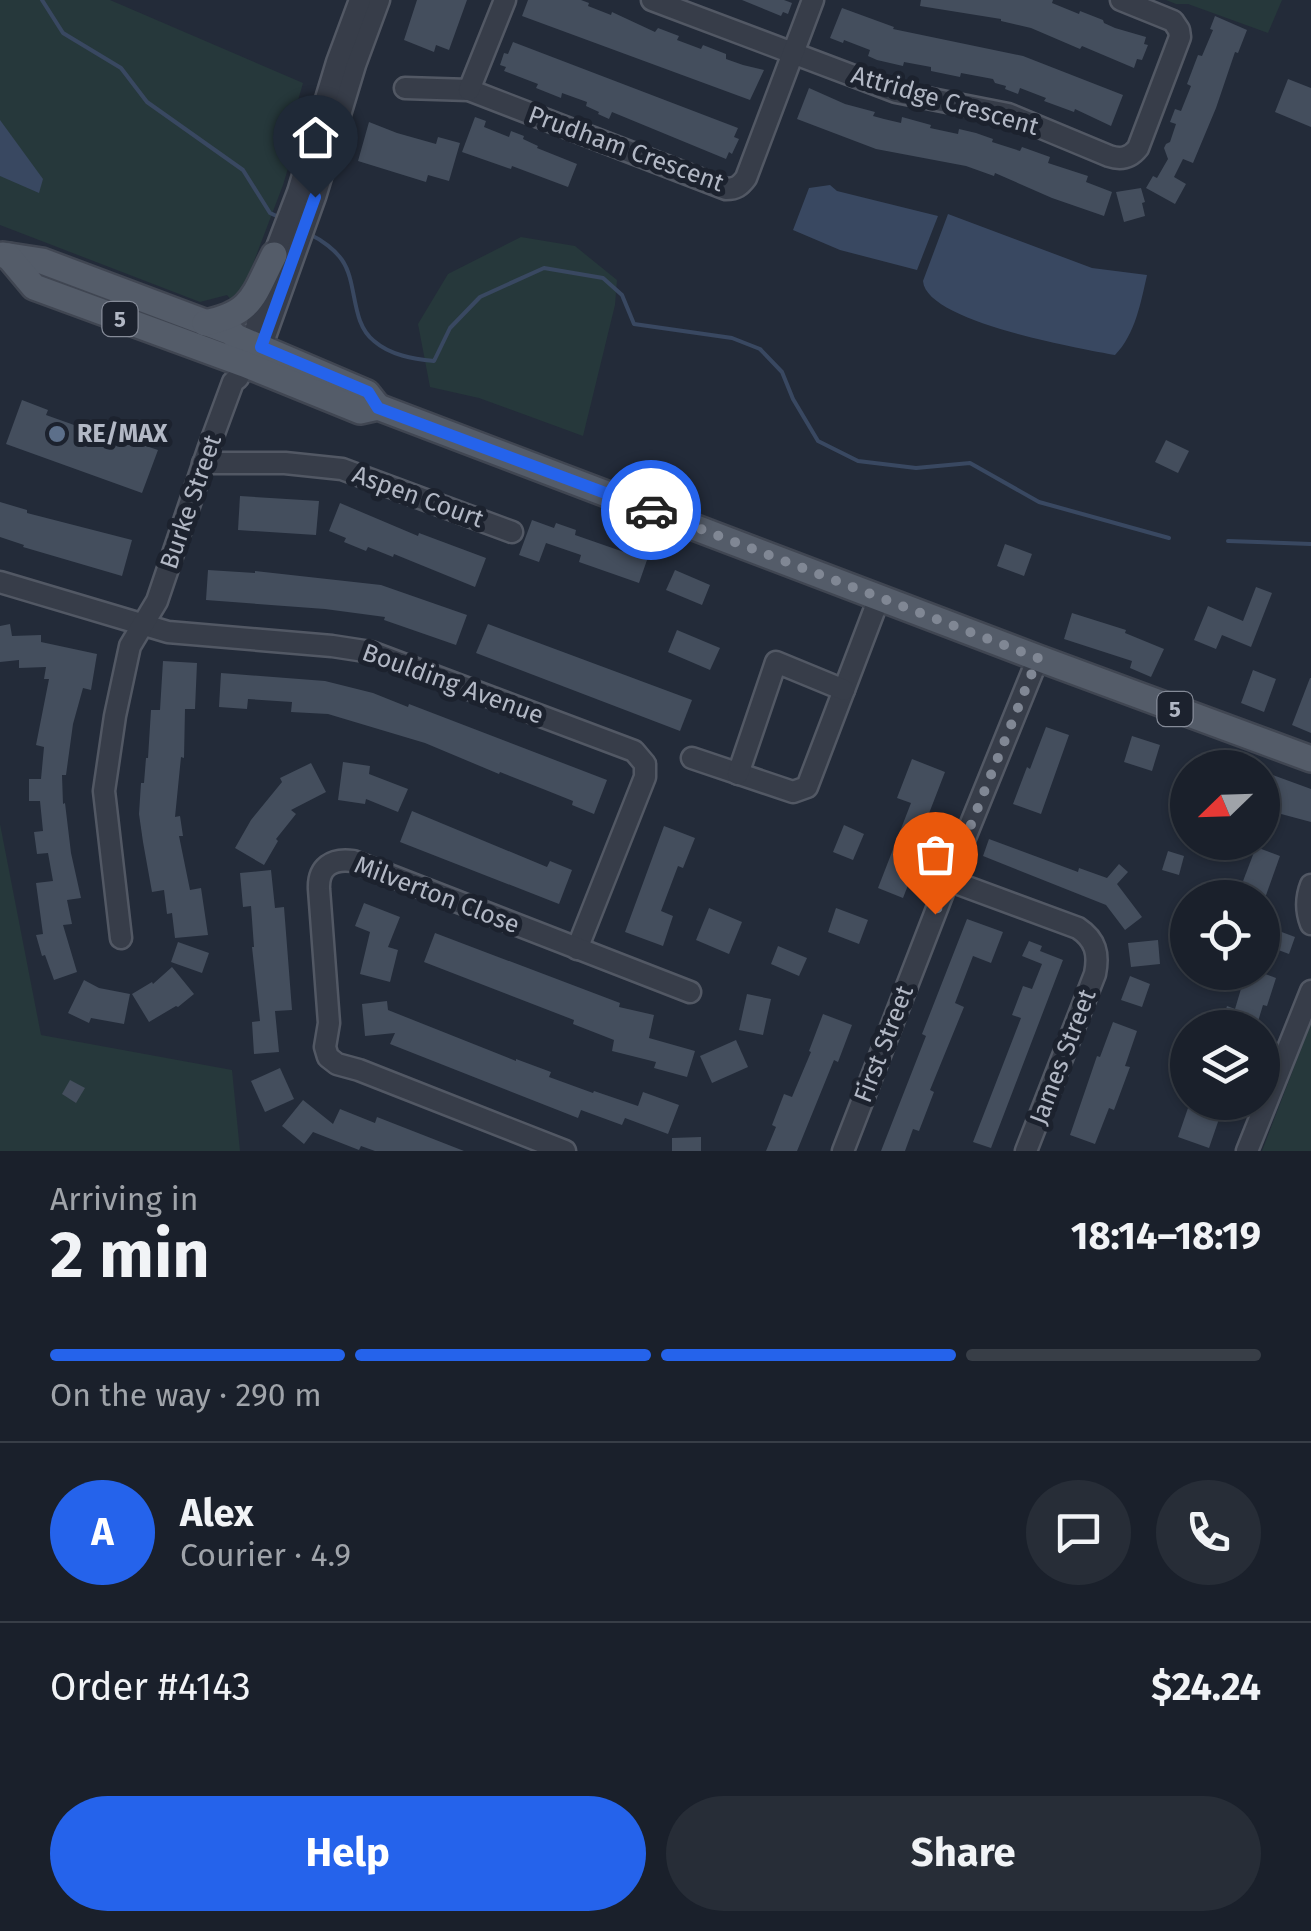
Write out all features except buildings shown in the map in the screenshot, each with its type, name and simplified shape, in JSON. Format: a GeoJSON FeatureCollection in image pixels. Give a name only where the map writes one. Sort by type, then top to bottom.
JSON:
{"type":"FeatureCollection","features":[{"type":"Feature","properties":{"kind":"main road","name":"5"},"geometry":{"type":"LineString","coordinates":[[4,255],[42,261],[231,332],[249,358]]}},
{"type":"Feature","properties":{"kind":"main road","name":"5"},"geometry":{"type":"LineString","coordinates":[[4,255],[34,286],[249,358],[368,392],[378,408],[1311,759]]}},
{"type":"Feature","properties":{"kind":"main road"},"geometry":{"type":"LineString","coordinates":[[204,323],[240,312],[283,258]]}},
{"type":"Feature","properties":{"kind":"street"},"geometry":{"type":"LineString","coordinates":[[307,194],[336,62],[360,0]]}},
{"type":"Feature","properties":{"kind":"street"},"geometry":{"type":"LineString","coordinates":[[283,258],[380,0]]}},
{"type":"Feature","properties":{"kind":"street"},"geometry":{"type":"LineString","coordinates":[[406,88],[469,90],[505,0]]}},
{"type":"Feature","properties":{"kind":"street"},"geometry":{"type":"LineString","coordinates":[[652,0],[793,54],[813,0]]}},
{"type":"Feature","properties":{"kind":"street","name":"Attridge Crescent"},"geometry":{"type":"LineString","coordinates":[[793,54],[896,92],[1008,114],[1120,158],[1138,148],[1180,37],[1173,20],[1122,0]]}},
{"type":"Feature","properties":{"kind":"street","name":"Prudham Crescent"},"geometry":{"type":"LineString","coordinates":[[469,90],[733,189],[746,178],[793,54]]}},
{"type":"Feature","properties":{"kind":"street","name":"Burke Street"},"geometry":{"type":"LineString","coordinates":[[121,938],[104,791],[130,646],[157,601],[203,463],[234,382],[249,358],[283,258]]}},
{"type":"Feature","properties":{"kind":"street","name":"Aspen Court"},"geometry":{"type":"LineString","coordinates":[[203,463],[285,463],[342,469],[512,532]]}},
{"type":"Feature","properties":{"kind":"street","name":"Boulding Avenue"},"geometry":{"type":"LineString","coordinates":[[0,582],[168,632],[371,652],[634,751],[645,764],[645,777],[577,949]]}},
{"type":"Feature","properties":{"kind":"street"},"geometry":{"type":"LineString","coordinates":[[692,758],[793,792],[807,787],[880,598]]}},
{"type":"Feature","properties":{"kind":"street","name":"First Street"},"geometry":{"type":"LineString","coordinates":[[843,1151],[1038,658]]}},
{"type":"Feature","properties":{"kind":"street"},"geometry":{"type":"LineString","coordinates":[[738,774],[776,662],[844,690]]}},
{"type":"Feature","properties":{"kind":"street","name":"Milverton Close"},"geometry":{"type":"LineString","coordinates":[[565,1151],[346,1068],[328,1057],[324,1048],[329,1023],[318,879],[326,865],[353,862],[577,949]]}},
{"type":"Feature","properties":{"kind":"street","name":"James Street"},"geometry":{"type":"LineString","coordinates":[[948,880],[1078,928],[1094,942],[1098,962],[1095,974],[1026,1151]]}},
{"type":"Feature","properties":{"kind":"street"},"geometry":{"type":"LineString","coordinates":[[1311,885],[1311,924]]}},
{"type":"Feature","properties":{"kind":"street"},"geometry":{"type":"LineString","coordinates":[[577,949],[690,992]]}},
{"type":"Feature","properties":{"kind":"street"},"geometry":{"type":"LineString","coordinates":[[1247,1151],[1311,991]]}},
{"type":"Feature","properties":{"kind":"shaded area"},"geometry":{"type":"Polygon","coordinates":[[[0,0],[110,0],[303,83],[295,111],[296,142],[283,185],[243,290],[233,302],[227,295],[200,302],[0,225],[0,0]]]}},
{"type":"Feature","properties":{"kind":"shaded area"},"geometry":{"type":"Polygon","coordinates":[[[1166,0],[1282,0],[1268,33],[1166,0]]]}},
{"type":"Feature","properties":{"kind":"shaded area"},"geometry":{"type":"Polygon","coordinates":[[[521,237],[575,246],[617,280],[615,305],[583,436],[479,398],[430,387],[418,324],[448,274],[521,237]]]}},
{"type":"Feature","properties":{"kind":"shaded area"},"geometry":{"type":"Polygon","coordinates":[[[0,824],[41,1035],[232,1070],[240,1151],[0,1151],[0,824]]]}},
{"type":"Feature","properties":{"kind":"shaded area"},"geometry":{"type":"Polygon","coordinates":[[[1311,1023],[1311,1151],[1262,1151],[1274,1120],[1280,1120],[1280,1104],[1311,1023]]]}},
{"type":"Feature","properties":{"kind":"water"},"geometry":{"type":"Polygon","coordinates":[[[0,120],[43,179],[39,193],[0,176],[0,120]]]}},
{"type":"Feature","properties":{"kind":"water"},"geometry":{"type":"Polygon","coordinates":[[[830,185],[837,191],[938,216],[917,270],[840,250],[793,230],[809,188],[830,185]]]}},
{"type":"Feature","properties":{"kind":"water"},"geometry":{"type":"Polygon","coordinates":[[[948,214],[1092,268],[1147,275],[1136,318],[1122,347],[1115,355],[1007,331],[949,309],[931,296],[923,281],[948,214]]]}},
{"type":"Feature","properties":{"kind":"waterway"},"geometry":{"type":"LineString","coordinates":[[42,0],[63,33],[121,68],[147,102],[243,170],[270,213],[281,218]]}},
{"type":"Feature","properties":{"kind":"waterway"},"geometry":{"type":"LineString","coordinates":[[311,235],[342,260],[366,333],[394,353],[434,361],[450,328],[480,297],[544,268],[603,278],[622,295],[634,324],[732,338],[760,349],[782,372],[818,441],[858,461],[916,468],[970,463],[1039,502],[1169,538]]}},
{"type":"Feature","properties":{"kind":"waterway"},"geometry":{"type":"LineString","coordinates":[[1228,541],[1311,544]]}},
{"type":"Feature","properties":{"kind":"way so far"},"geometry":{"type":"LineString","coordinates":[[651,510],[1038,658],[935,914]]}},
{"type":"Feature","properties":{"kind":"place","name":"RE/MAX"},"geometry":{"type":"Point","coordinates":[57,434]}},
{"type":"Feature","properties":{"kind":"route"},"geometry":{"type":"LineString","coordinates":[[315,197],[261,347],[368,392],[378,408],[651,510]]}}]}
